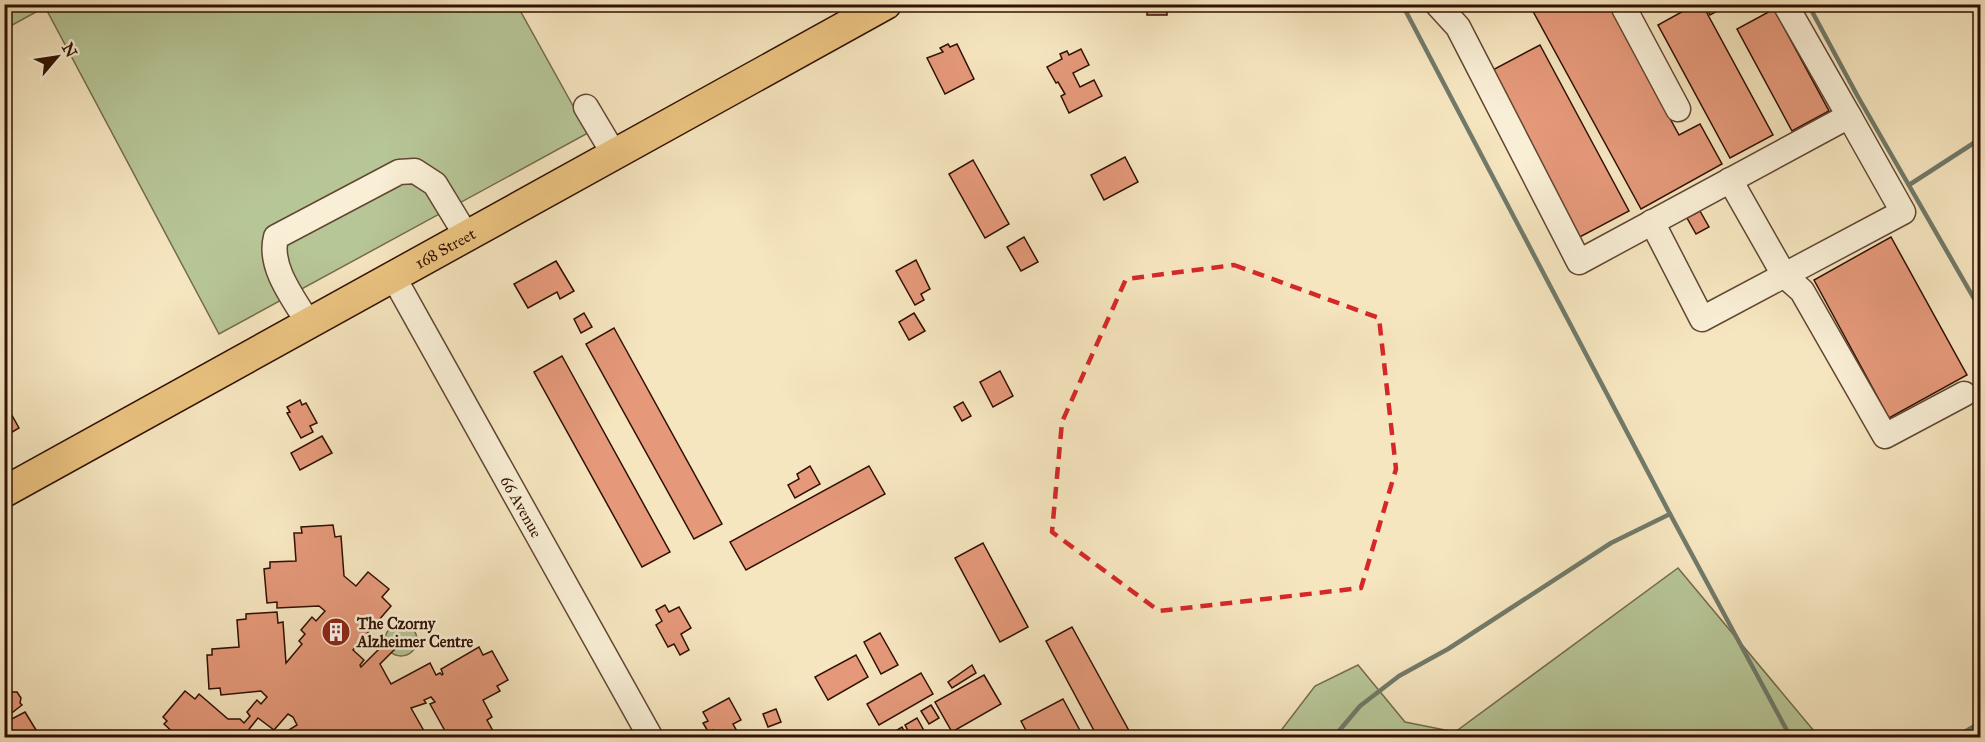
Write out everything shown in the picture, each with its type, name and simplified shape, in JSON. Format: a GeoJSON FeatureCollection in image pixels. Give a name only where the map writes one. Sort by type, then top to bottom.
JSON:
{"type":"FeatureCollection","features":[{"type":"Feature","properties":{"kind":"main road","name":"168 Street"},"geometry":{"type":"LineString","coordinates":[[4,492],[886,4]]}},
{"type":"Feature","properties":{"kind":"street"},"geometry":{"type":"LineString","coordinates":[[1437,4],[1458,27],[1579,262],[1849,116]]}},
{"type":"Feature","properties":{"kind":"street"},"geometry":{"type":"LineString","coordinates":[[1630,4],[1624,8],[1678,109]]}},
{"type":"Feature","properties":{"kind":"street"},"geometry":{"type":"LineString","coordinates":[[1652,222],[1702,319],[1903,212],[1785,4]]}},
{"type":"Feature","properties":{"kind":"street"},"geometry":{"type":"LineString","coordinates":[[586,107],[614,154]]}},
{"type":"Feature","properties":{"kind":"street"},"geometry":{"type":"LineString","coordinates":[[309,324],[283,280],[275,260],[276,237],[399,172],[415,171],[435,184],[466,235]]}},
{"type":"Feature","properties":{"kind":"street"},"geometry":{"type":"LineString","coordinates":[[1730,180],[1784,275],[1802,291],[1885,436],[1964,394]]}},
{"type":"Feature","properties":{"kind":"street","name":"66 Avenue"},"geometry":{"type":"LineString","coordinates":[[393,276],[651,738]]}},
{"type":"Feature","properties":{"kind":"highlighted area"},"geometry":{"type":"Polygon","coordinates":[[[1234,265],[1379,318],[1396,469],[1361,588],[1159,611],[1052,532],[1062,422],[1126,279],[1234,265]]]}},
{"type":"Feature","properties":{"kind":"green space"},"geometry":{"type":"Polygon","coordinates":[[[5,4],[517,5],[588,133],[219,334],[45,7],[5,29],[5,4]]]}},
{"type":"Feature","properties":{"kind":"green space"},"geometry":{"type":"Polygon","coordinates":[[[1678,568],[1819,737],[1276,737],[1315,686],[1358,665],[1405,722],[1455,732],[1678,568]]]}},
{"type":"Feature","properties":{"kind":"green space"},"geometry":{"type":"Polygon","coordinates":[[[401,624],[412,629],[417,640],[412,651],[401,656],[390,651],[385,640],[390,629],[401,624]]]}},
{"type":"Feature","properties":{"kind":"building"},"geometry":{"type":"Polygon","coordinates":[[[1147,4],[1167,4],[1167,15],[1147,15],[1147,4]]]}},
{"type":"Feature","properties":{"kind":"building"},"geometry":{"type":"Polygon","coordinates":[[[1529,4],[1608,4],[1679,135],[1700,124],[1722,164],[1641,209],[1529,4]]]}},
{"type":"Feature","properties":{"kind":"building"},"geometry":{"type":"Polygon","coordinates":[[[1696,4],[1702,4],[1773,135],[1730,158],[1658,25],[1696,4]]]}},
{"type":"Feature","properties":{"kind":"building"},"geometry":{"type":"Polygon","coordinates":[[[1705,4],[1721,4],[1723,8],[1710,15],[1705,4]]]}},
{"type":"Feature","properties":{"kind":"building"},"geometry":{"type":"Polygon","coordinates":[[[1774,9],[1829,111],[1792,131],[1737,29],[1774,9]]]}},
{"type":"Feature","properties":{"kind":"building"},"geometry":{"type":"Polygon","coordinates":[[[948,44],[950,47],[957,44],[974,79],[945,94],[927,58],[943,52],[940,48],[948,44]]]}},
{"type":"Feature","properties":{"kind":"building"},"geometry":{"type":"Polygon","coordinates":[[[1540,45],[1629,211],[1576,239],[1487,73],[1540,45]]]}},
{"type":"Feature","properties":{"kind":"building"},"geometry":{"type":"Polygon","coordinates":[[[1081,49],[1089,65],[1073,73],[1080,87],[1094,80],[1102,96],[1069,113],[1061,96],[1065,94],[1047,67],[1062,59],[1060,54],[1067,51],[1069,55],[1081,49]]]}},
{"type":"Feature","properties":{"kind":"building"},"geometry":{"type":"Polygon","coordinates":[[[1125,157],[1138,182],[1104,200],[1091,175],[1125,157]]]}},
{"type":"Feature","properties":{"kind":"building"},"geometry":{"type":"Polygon","coordinates":[[[973,160],[1009,224],[985,238],[949,174],[973,160]]]}},
{"type":"Feature","properties":{"kind":"building"},"geometry":{"type":"Polygon","coordinates":[[[1700,211],[1709,227],[1696,234],[1687,218],[1700,211]]]}},
{"type":"Feature","properties":{"kind":"building"},"geometry":{"type":"Polygon","coordinates":[[[1024,237],[1038,262],[1021,271],[1007,247],[1024,237]]]}},
{"type":"Feature","properties":{"kind":"building"},"geometry":{"type":"Polygon","coordinates":[[[1891,237],[1967,375],[1889,418],[1814,280],[1891,237]]]}},
{"type":"Feature","properties":{"kind":"building"},"geometry":{"type":"Polygon","coordinates":[[[916,260],[930,289],[921,294],[924,300],[915,305],[896,271],[916,260]]]}},
{"type":"Feature","properties":{"kind":"building"},"geometry":{"type":"Polygon","coordinates":[[[556,261],[574,291],[560,299],[557,292],[528,308],[514,284],[556,261]]]}},
{"type":"Feature","properties":{"kind":"building"},"geometry":{"type":"Polygon","coordinates":[[[584,313],[592,327],[581,333],[574,319],[584,313]]]}},
{"type":"Feature","properties":{"kind":"building"},"geometry":{"type":"Polygon","coordinates":[[[914,313],[925,331],[909,340],[899,322],[914,313]]]}},
{"type":"Feature","properties":{"kind":"building"},"geometry":{"type":"Polygon","coordinates":[[[614,328],[722,524],[694,539],[586,344],[614,328]]]}},
{"type":"Feature","properties":{"kind":"building"},"geometry":{"type":"Polygon","coordinates":[[[562,356],[670,552],[642,567],[534,372],[562,356]]]}},
{"type":"Feature","properties":{"kind":"building"},"geometry":{"type":"Polygon","coordinates":[[[1000,371],[1013,396],[993,407],[980,382],[1000,371]]]}},
{"type":"Feature","properties":{"kind":"building"},"geometry":{"type":"Polygon","coordinates":[[[300,400],[302,405],[306,403],[317,423],[310,426],[313,432],[301,438],[287,413],[290,412],[287,407],[300,400]]]}},
{"type":"Feature","properties":{"kind":"building"},"geometry":{"type":"Polygon","coordinates":[[[963,402],[971,416],[962,421],[954,407],[963,402]]]}},
{"type":"Feature","properties":{"kind":"building"},"geometry":{"type":"Polygon","coordinates":[[[9,410],[19,428],[4,437],[4,412],[9,410]]]}},
{"type":"Feature","properties":{"kind":"building"},"geometry":{"type":"Polygon","coordinates":[[[322,436],[332,453],[300,470],[291,453],[322,436]]]}},
{"type":"Feature","properties":{"kind":"building"},"geometry":{"type":"Polygon","coordinates":[[[810,466],[820,484],[795,498],[788,485],[799,479],[797,474],[810,466]]]}},
{"type":"Feature","properties":{"kind":"building"},"geometry":{"type":"Polygon","coordinates":[[[869,466],[885,494],[746,570],[730,542],[869,466]]]}},
{"type":"Feature","properties":{"kind":"building","name":"The Czorny Alzheimer Centre"},"geometry":{"type":"Polygon","coordinates":[[[333,525],[335,537],[341,536],[344,576],[356,586],[368,572],[389,589],[382,597],[391,606],[353,650],[364,660],[361,667],[387,641],[395,649],[380,664],[391,684],[430,663],[436,675],[440,673],[442,675],[441,669],[479,647],[483,655],[492,651],[508,680],[497,686],[500,691],[483,700],[492,717],[487,720],[493,731],[482,738],[449,738],[430,704],[435,702],[431,697],[424,700],[426,703],[411,708],[428,738],[276,738],[297,725],[293,717],[288,714],[274,730],[258,718],[242,738],[179,738],[164,724],[167,721],[163,717],[185,691],[195,699],[199,694],[228,719],[240,719],[244,723],[250,716],[247,712],[257,700],[261,704],[267,697],[261,691],[221,695],[220,688],[209,689],[207,655],[212,655],[212,649],[239,647],[237,620],[246,619],[246,614],[277,612],[278,623],[283,622],[286,663],[302,644],[299,641],[305,634],[301,630],[312,617],[316,621],[325,611],[319,606],[277,608],[277,602],[267,603],[264,569],[270,568],[270,562],[296,561],[294,533],[302,533],[301,527],[333,525]]]}},
{"type":"Feature","properties":{"kind":"building"},"geometry":{"type":"Polygon","coordinates":[[[983,543],[1028,627],[1000,642],[955,558],[983,543]]]}},
{"type":"Feature","properties":{"kind":"building"},"geometry":{"type":"Polygon","coordinates":[[[665,605],[669,612],[679,607],[691,628],[681,634],[689,650],[680,655],[674,644],[668,647],[656,625],[662,621],[656,610],[665,605]]]}},
{"type":"Feature","properties":{"kind":"building"},"geometry":{"type":"Polygon","coordinates":[[[1072,627],[1133,738],[1098,738],[1046,641],[1072,627]]]}},
{"type":"Feature","properties":{"kind":"building"},"geometry":{"type":"Polygon","coordinates":[[[880,633],[898,665],[881,674],[864,642],[880,633]]]}},
{"type":"Feature","properties":{"kind":"building"},"geometry":{"type":"Polygon","coordinates":[[[856,655],[868,677],[828,700],[815,677],[856,655]]]}},
{"type":"Feature","properties":{"kind":"building"},"geometry":{"type":"Polygon","coordinates":[[[972,665],[976,673],[952,688],[948,682],[972,665]]]}},
{"type":"Feature","properties":{"kind":"building"},"geometry":{"type":"Polygon","coordinates":[[[921,673],[933,694],[879,725],[867,704],[921,673]]]}},
{"type":"Feature","properties":{"kind":"building"},"geometry":{"type":"Polygon","coordinates":[[[984,675],[1001,704],[952,732],[935,702],[984,675]]]}},
{"type":"Feature","properties":{"kind":"building"},"geometry":{"type":"Polygon","coordinates":[[[4,683],[11,692],[17,692],[22,705],[4,719],[4,683]]]}},
{"type":"Feature","properties":{"kind":"building"},"geometry":{"type":"Polygon","coordinates":[[[729,698],[741,720],[733,724],[738,733],[732,738],[717,738],[713,730],[709,733],[703,723],[708,721],[703,712],[729,698]]]}},
{"type":"Feature","properties":{"kind":"building"},"geometry":{"type":"Polygon","coordinates":[[[1063,699],[1084,738],[1030,738],[1021,721],[1063,699]]]}},
{"type":"Feature","properties":{"kind":"building"},"geometry":{"type":"Polygon","coordinates":[[[931,705],[939,718],[929,724],[921,711],[931,705]]]}},
{"type":"Feature","properties":{"kind":"building"},"geometry":{"type":"Polygon","coordinates":[[[776,709],[781,722],[768,727],[763,714],[776,709]]]}},
{"type":"Feature","properties":{"kind":"building"},"geometry":{"type":"Polygon","coordinates":[[[25,712],[41,738],[4,738],[4,723],[25,712]]]}},
{"type":"Feature","properties":{"kind":"building"},"geometry":{"type":"Polygon","coordinates":[[[917,718],[928,738],[912,738],[905,725],[917,718]]]}},
{"type":"Feature","properties":{"kind":"building"},"geometry":{"type":"Polygon","coordinates":[[[902,727],[908,738],[890,738],[889,735],[902,727]]]}},
{"type":"Feature","properties":{"kind":"waterway"},"geometry":{"type":"LineString","coordinates":[[1402,4],[1670,514],[1791,738]]}},
{"type":"Feature","properties":{"kind":"waterway"},"geometry":{"type":"LineString","coordinates":[[1808,4],[1857,95],[1980,309]]}},
{"type":"Feature","properties":{"kind":"waterway"},"geometry":{"type":"LineString","coordinates":[[1909,185],[1980,139]]}},
{"type":"Feature","properties":{"kind":"waterway"},"geometry":{"type":"LineString","coordinates":[[1333,738],[1360,706],[1399,676],[1448,649],[1611,543],[1670,514]]}},
{"type":"Feature","properties":{"kind":"waterway"},"geometry":{"type":"LineString","coordinates":[[1954,738],[1980,723]]}},
{"type":"Feature","properties":{"kind":"place","name":"The Czorny Alzheimer Centre"},"geometry":{"type":"Point","coordinates":[336,632]}}]}
